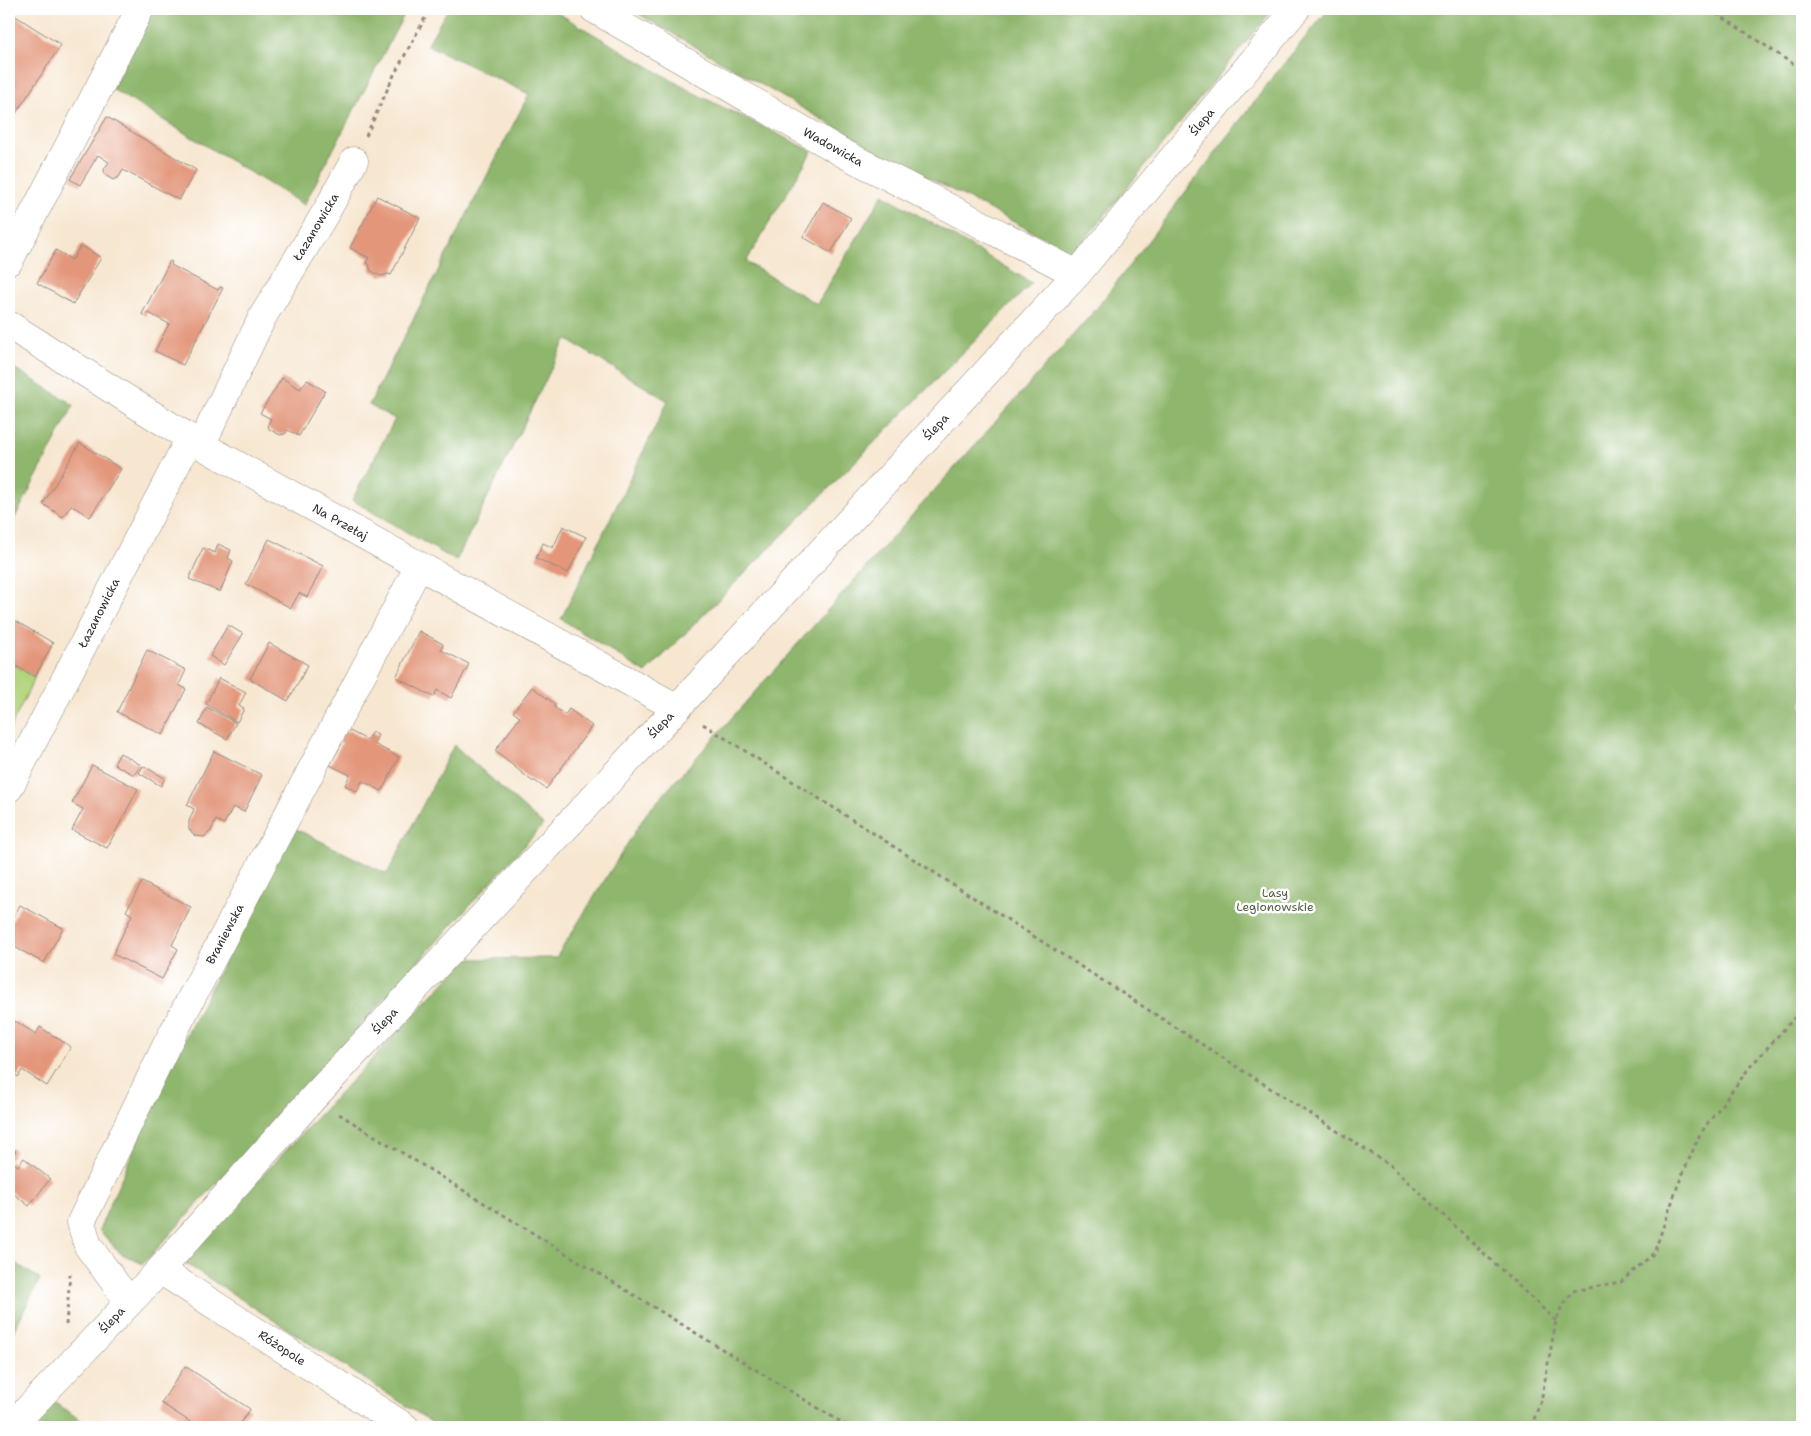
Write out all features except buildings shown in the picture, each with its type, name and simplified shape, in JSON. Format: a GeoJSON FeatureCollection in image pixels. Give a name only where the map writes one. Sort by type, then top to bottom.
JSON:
{"type":"FeatureCollection","features":[{"type":"Feature","properties":{"kind":"street"},"geometry":{"type":"LineString","coordinates":[[9,261],[140,9]]}},
{"type":"Feature","properties":{"kind":"street","name":"Wadowicka"},"geometry":{"type":"LineString","coordinates":[[594,9],[841,152],[1077,274]]}},
{"type":"Feature","properties":{"kind":"street","name":"Ślepa"},"geometry":{"type":"LineString","coordinates":[[11,1427],[160,1270],[313,1098],[677,708],[1077,274],[1296,9]]}},
{"type":"Feature","properties":{"kind":"street","name":"Łazanowicka"},"geometry":{"type":"LineString","coordinates":[[9,788],[194,441],[208,431],[263,316],[354,162]]}},
{"type":"Feature","properties":{"kind":"street","name":"Na Przełaj"},"geometry":{"type":"LineString","coordinates":[[9,325],[194,441],[677,708]]}},
{"type":"Feature","properties":{"kind":"street","name":"Braniewska"},"geometry":{"type":"LineString","coordinates":[[129,1302],[88,1246],[81,1222],[166,1046],[419,566]]}},
{"type":"Feature","properties":{"kind":"street","name":"Różopole"},"geometry":{"type":"LineString","coordinates":[[160,1270],[405,1427]]}},
{"type":"Feature","properties":{"kind":"path"},"geometry":{"type":"LineString","coordinates":[[354,162],[394,75],[430,9]]}},
{"type":"Feature","properties":{"kind":"path"},"geometry":{"type":"LineString","coordinates":[[1710,9],[1802,70]]}},
{"type":"Feature","properties":{"kind":"path"},"geometry":{"type":"LineString","coordinates":[[677,708],[1390,1164],[1556,1321]]}},
{"type":"Feature","properties":{"kind":"path"},"geometry":{"type":"LineString","coordinates":[[1531,1427],[1541,1401],[1556,1321],[1562,1308],[1573,1292],[1621,1282],[1654,1253],[1678,1185],[1700,1134],[1749,1068],[1796,1016],[1802,1013]]}},
{"type":"Feature","properties":{"kind":"path"},"geometry":{"type":"LineString","coordinates":[[313,1098],[849,1427]]}},
{"type":"Feature","properties":{"kind":"path"},"geometry":{"type":"LineString","coordinates":[[66,1325],[71,1269]]}},
{"type":"Feature","properties":{"kind":"green space"},"geometry":{"type":"Polygon","coordinates":[[[153,9],[407,9],[304,205],[112,89],[153,9]]]}},
{"type":"Feature","properties":{"kind":"green space"},"geometry":{"type":"Polygon","coordinates":[[[448,9],[551,9],[692,92],[812,151],[746,262],[817,304],[883,194],[1032,283],[646,673],[561,619],[668,401],[566,339],[456,561],[352,500],[395,419],[369,405],[529,94],[427,45],[448,9]]]}},
{"type":"Feature","properties":{"kind":"green space"},"geometry":{"type":"Polygon","coordinates":[[[630,9],[1273,9],[1074,253],[882,154],[630,9]]]}},
{"type":"Feature","properties":{"kind":"green space","name":"Lasy Legionowskie"},"geometry":{"type":"Polygon","coordinates":[[[1329,9],[1802,9],[1802,1427],[439,1427],[182,1261],[466,959],[556,958],[646,814],[1097,308],[1280,68],[1329,9]]]}},
{"type":"Feature","properties":{"kind":"green space"},"geometry":{"type":"Polygon","coordinates":[[[9,365],[74,405],[9,529],[9,365]]]}},
{"type":"Feature","properties":{"kind":"green space"},"geometry":{"type":"Polygon","coordinates":[[[9,662],[35,677],[9,731],[9,662]]]}},
{"type":"Feature","properties":{"kind":"green space"},"geometry":{"type":"Polygon","coordinates":[[[454,745],[543,825],[143,1264],[120,1253],[99,1230],[163,1082],[292,827],[387,874],[454,745]]]}},
{"type":"Feature","properties":{"kind":"green space"},"geometry":{"type":"Polygon","coordinates":[[[9,1259],[40,1279],[9,1340],[9,1259]]]}},
{"type":"Feature","properties":{"kind":"green space"},"geometry":{"type":"Polygon","coordinates":[[[52,1401],[91,1427],[27,1427],[52,1401]]]}}]}
